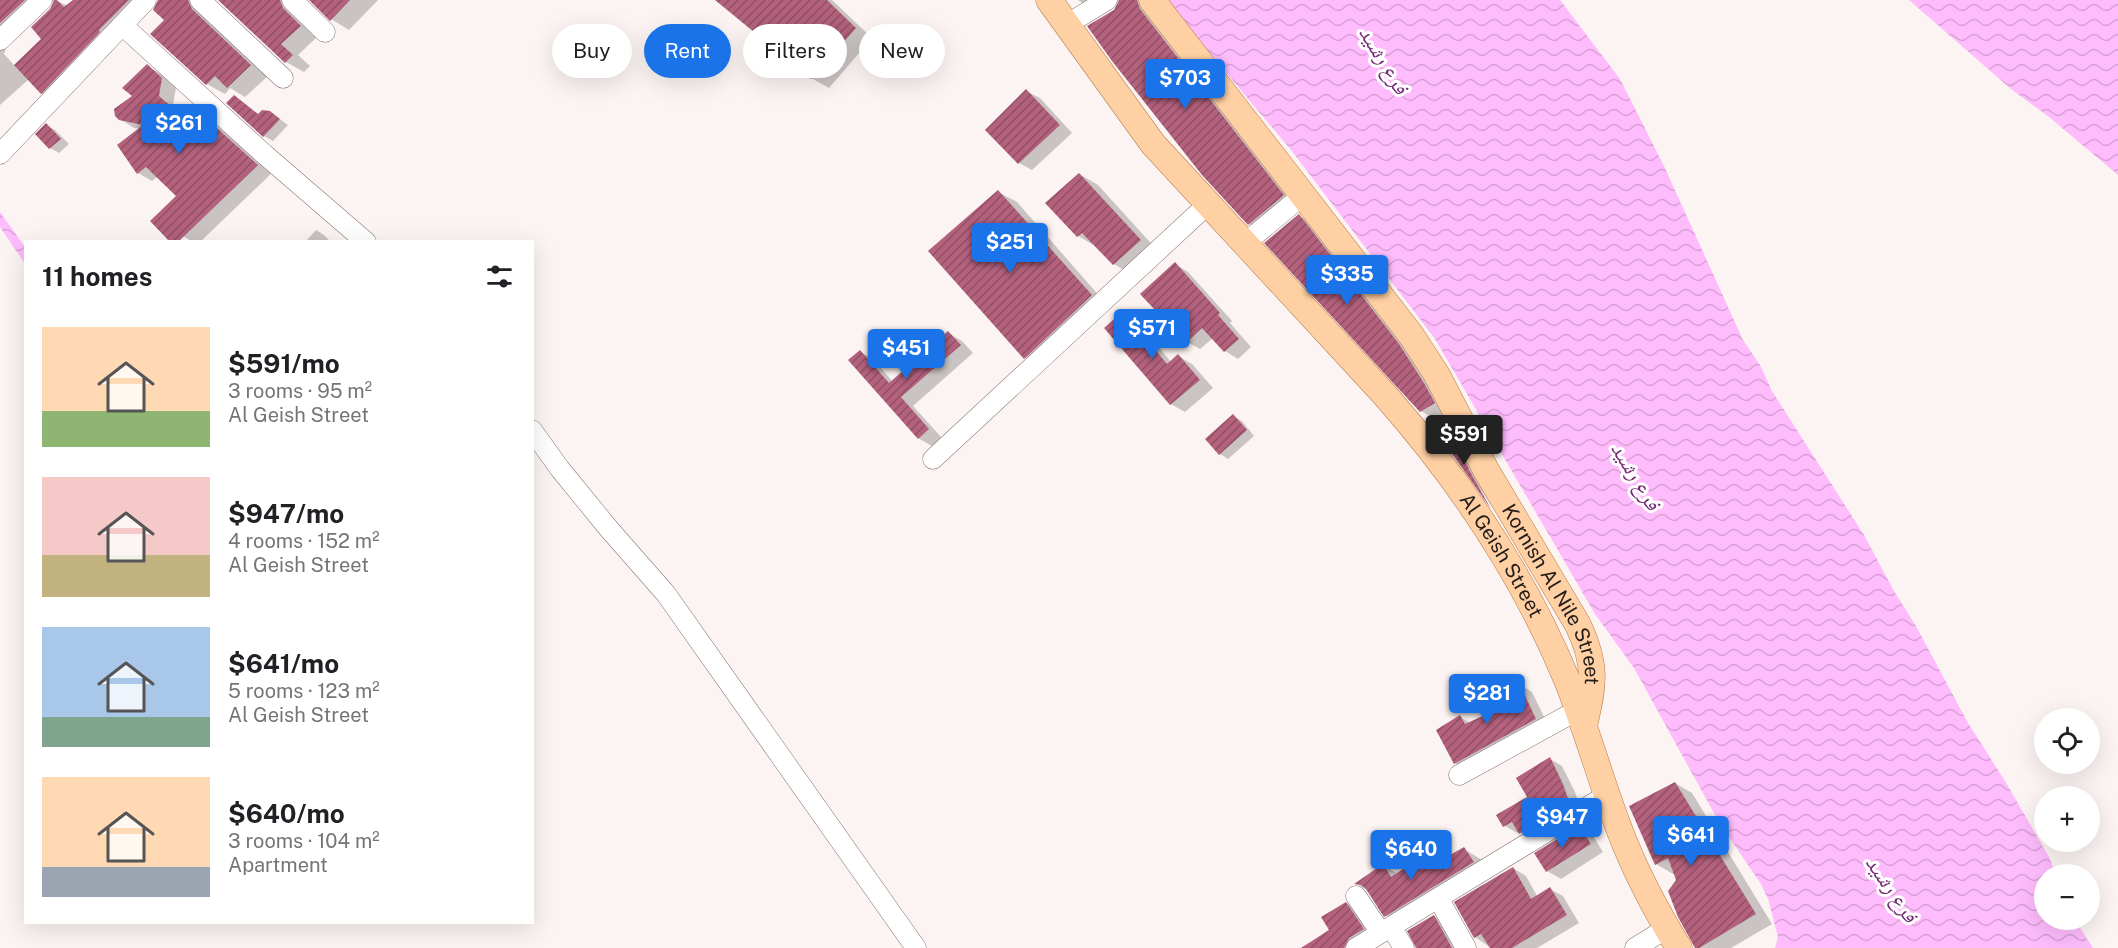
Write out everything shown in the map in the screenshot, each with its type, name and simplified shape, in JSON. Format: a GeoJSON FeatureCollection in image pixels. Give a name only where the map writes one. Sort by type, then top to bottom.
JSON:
{"type":"FeatureCollection","features":[{"type":"Feature","properties":{"kind":"main road","name":"Al Geish Street"},"geometry":{"type":"LineString","coordinates":[[1049,0],[1153,144],[1416,430],[1452,477],[1501,550],[1547,636],[1581,718],[1630,856],[1673,938]]}},
{"type":"Feature","properties":{"kind":"main road","name":"Kornish Al Nile Street"},"geometry":{"type":"LineString","coordinates":[[1152,0],[1424,355],[1486,470],[1578,625],[1592,659],[1593,675],[1592,692],[1581,718]]}},
{"type":"Feature","properties":{"kind":"street"},"geometry":{"type":"LineString","coordinates":[[0,40],[42,0]]}},
{"type":"Feature","properties":{"kind":"street"},"geometry":{"type":"LineString","coordinates":[[0,154],[146,0]]}},
{"type":"Feature","properties":{"kind":"street"},"geometry":{"type":"LineString","coordinates":[[200,0],[283,78]]}},
{"type":"Feature","properties":{"kind":"street"},"geometry":{"type":"LineString","coordinates":[[292,0],[325,32]]}},
{"type":"Feature","properties":{"kind":"street"},"geometry":{"type":"LineString","coordinates":[[1066,25],[1107,0]]}},
{"type":"Feature","properties":{"kind":"street"},"geometry":{"type":"LineString","coordinates":[[123,25],[264,154],[364,240]]}},
{"type":"Feature","properties":{"kind":"street"},"geometry":{"type":"LineString","coordinates":[[1244,244],[1303,195]]}},
{"type":"Feature","properties":{"kind":"street"},"geometry":{"type":"LineString","coordinates":[[933,459],[1208,204]]}},
{"type":"Feature","properties":{"kind":"street"},"geometry":{"type":"LineString","coordinates":[[534,433],[609,529],[666,594],[916,948]]}},
{"type":"Feature","properties":{"kind":"street"},"geometry":{"type":"LineString","coordinates":[[1459,775],[1581,718]]}},
{"type":"Feature","properties":{"kind":"street"},"geometry":{"type":"LineString","coordinates":[[1374,939],[1607,795]]}},
{"type":"Feature","properties":{"kind":"street"},"geometry":{"type":"LineString","coordinates":[[1356,896],[1374,939]]}},
{"type":"Feature","properties":{"kind":"street"},"geometry":{"type":"LineString","coordinates":[[1438,898],[1466,948]]}},
{"type":"Feature","properties":{"kind":"street"},"geometry":{"type":"LineString","coordinates":[[1635,948],[1673,938]]}},
{"type":"Feature","properties":{"kind":"street"},"geometry":{"type":"LineString","coordinates":[[1374,939],[1404,948]]}},
{"type":"Feature","properties":{"kind":"water","name":"فرع رشيد"},"geometry":{"type":"Polygon","coordinates":[[[1165,0],[1560,0],[1620,79],[1664,166],[1743,340],[1760,365],[1772,391],[1864,535],[1968,723],[2034,831],[2034,852],[2046,852],[2049,857],[2052,864],[2034,864],[2034,930],[2081,930],[2093,948],[1775,948],[1778,937],[1768,899],[1761,884],[1720,824],[1634,668],[1595,614],[1435,339],[1291,150],[1165,0]]]}},
{"type":"Feature","properties":{"kind":"water"},"geometry":{"type":"Polygon","coordinates":[[[1909,0],[2118,0],[2118,175],[2049,117],[2011,89],[1909,0]]]}},
{"type":"Feature","properties":{"kind":"water"},"geometry":{"type":"Polygon","coordinates":[[[0,212],[24,246],[24,263],[0,227],[0,212]]]}},
{"type":"Feature","properties":{"kind":"building"},"geometry":{"type":"Polygon","coordinates":[[[0,0],[25,0],[0,23],[0,0]]]}},
{"type":"Feature","properties":{"kind":"building"},"geometry":{"type":"Polygon","coordinates":[[[54,0],[64,7],[73,0],[129,0],[41,94],[14,65],[41,39],[31,27],[50,9],[54,0]]]}},
{"type":"Feature","properties":{"kind":"building"},"geometry":{"type":"Polygon","coordinates":[[[158,0],[188,0],[192,9],[251,65],[227,88],[215,76],[206,85],[150,34],[164,20],[153,10],[158,0]]]}},
{"type":"Feature","properties":{"kind":"building"},"geometry":{"type":"Polygon","coordinates":[[[218,0],[280,0],[283,8],[301,26],[281,44],[293,55],[285,63],[218,0]]]}},
{"type":"Feature","properties":{"kind":"building"},"geometry":{"type":"Polygon","coordinates":[[[309,0],[350,0],[330,21],[309,0]]]}},
{"type":"Feature","properties":{"kind":"building"},"geometry":{"type":"Polygon","coordinates":[[[715,0],[827,0],[856,28],[847,38],[847,24],[744,24],[715,0]]]}},
{"type":"Feature","properties":{"kind":"building"},"geometry":{"type":"Polygon","coordinates":[[[1119,0],[1137,0],[1140,9],[1284,195],[1248,225],[1202,175],[1087,26],[1114,10],[1119,0]]]}},
{"type":"Feature","properties":{"kind":"building"},"geometry":{"type":"Polygon","coordinates":[[[147,64],[162,78],[159,96],[175,110],[181,104],[204,126],[209,121],[258,165],[180,240],[168,240],[150,221],[176,196],[146,167],[137,174],[117,145],[143,125],[119,120],[115,116],[114,109],[132,96],[122,88],[147,64]]]}},
{"type":"Feature","properties":{"kind":"building"},"geometry":{"type":"Polygon","coordinates":[[[1026,89],[1060,125],[1018,164],[985,130],[1026,89]]]}},
{"type":"Feature","properties":{"kind":"building"},"geometry":{"type":"Polygon","coordinates":[[[234,95],[258,114],[262,110],[270,111],[280,119],[263,137],[226,103],[234,95]]]}},
{"type":"Feature","properties":{"kind":"building"},"geometry":{"type":"Polygon","coordinates":[[[46,123],[61,139],[49,149],[35,134],[46,123]]]}},
{"type":"Feature","properties":{"kind":"building"},"geometry":{"type":"Polygon","coordinates":[[[1079,173],[1141,240],[1113,265],[1082,233],[1077,237],[1045,203],[1079,173]]]}},
{"type":"Feature","properties":{"kind":"building"},"geometry":{"type":"Polygon","coordinates":[[[998,190],[1092,295],[1024,359],[928,251],[998,190]]]}},
{"type":"Feature","properties":{"kind":"building"},"geometry":{"type":"Polygon","coordinates":[[[1299,214],[1399,344],[1435,403],[1420,412],[1264,243],[1299,214]]]}},
{"type":"Feature","properties":{"kind":"building"},"geometry":{"type":"Polygon","coordinates":[[[1175,262],[1220,313],[1218,315],[1239,339],[1224,352],[1202,328],[1186,343],[1140,294],[1175,262]]]}},
{"type":"Feature","properties":{"kind":"building"},"geometry":{"type":"Polygon","coordinates":[[[1123,311],[1167,364],[1178,354],[1200,380],[1170,405],[1104,328],[1123,311]]]}},
{"type":"Feature","properties":{"kind":"building"},"geometry":{"type":"Polygon","coordinates":[[[948,331],[961,345],[901,397],[929,429],[918,439],[848,360],[860,350],[889,383],[948,331]]]}},
{"type":"Feature","properties":{"kind":"building"},"geometry":{"type":"Polygon","coordinates":[[[1233,414],[1247,430],[1219,455],[1205,439],[1233,414]]]}},
{"type":"Feature","properties":{"kind":"building"},"geometry":{"type":"Polygon","coordinates":[[[1456,444],[1473,477],[1491,509],[1448,448],[1456,444]]]}},
{"type":"Feature","properties":{"kind":"building"},"geometry":{"type":"Polygon","coordinates":[[[1519,683],[1536,719],[1454,764],[1436,730],[1460,715],[1465,724],[1498,709],[1491,696],[1519,683]]]}},
{"type":"Feature","properties":{"kind":"building"},"geometry":{"type":"Polygon","coordinates":[[[1550,757],[1570,804],[1519,834],[1512,822],[1503,827],[1496,815],[1527,797],[1516,778],[1550,757]]]}},
{"type":"Feature","properties":{"kind":"building"},"geometry":{"type":"Polygon","coordinates":[[[1675,782],[1756,914],[1699,948],[1695,948],[1678,917],[1668,891],[1676,880],[1668,858],[1655,865],[1629,806],[1675,782]]]}},
{"type":"Feature","properties":{"kind":"building"},"geometry":{"type":"Polygon","coordinates":[[[1579,826],[1591,844],[1546,872],[1534,853],[1579,826]]]}},
{"type":"Feature","properties":{"kind":"building"},"geometry":{"type":"Polygon","coordinates":[[[1464,847],[1474,862],[1384,917],[1366,889],[1354,884],[1383,864],[1391,877],[1421,857],[1427,868],[1464,847]]]}},
{"type":"Feature","properties":{"kind":"building"},"geometry":{"type":"Polygon","coordinates":[[[1513,867],[1531,899],[1550,887],[1567,915],[1512,948],[1490,948],[1481,934],[1474,938],[1454,902],[1513,867]]]}},
{"type":"Feature","properties":{"kind":"building"},"geometry":{"type":"Polygon","coordinates":[[[1346,902],[1364,929],[1349,938],[1344,948],[1301,948],[1329,930],[1321,917],[1346,902]]]}},
{"type":"Feature","properties":{"kind":"building"},"geometry":{"type":"Polygon","coordinates":[[[1434,915],[1452,948],[1416,948],[1407,931],[1434,915]]]}}]}
